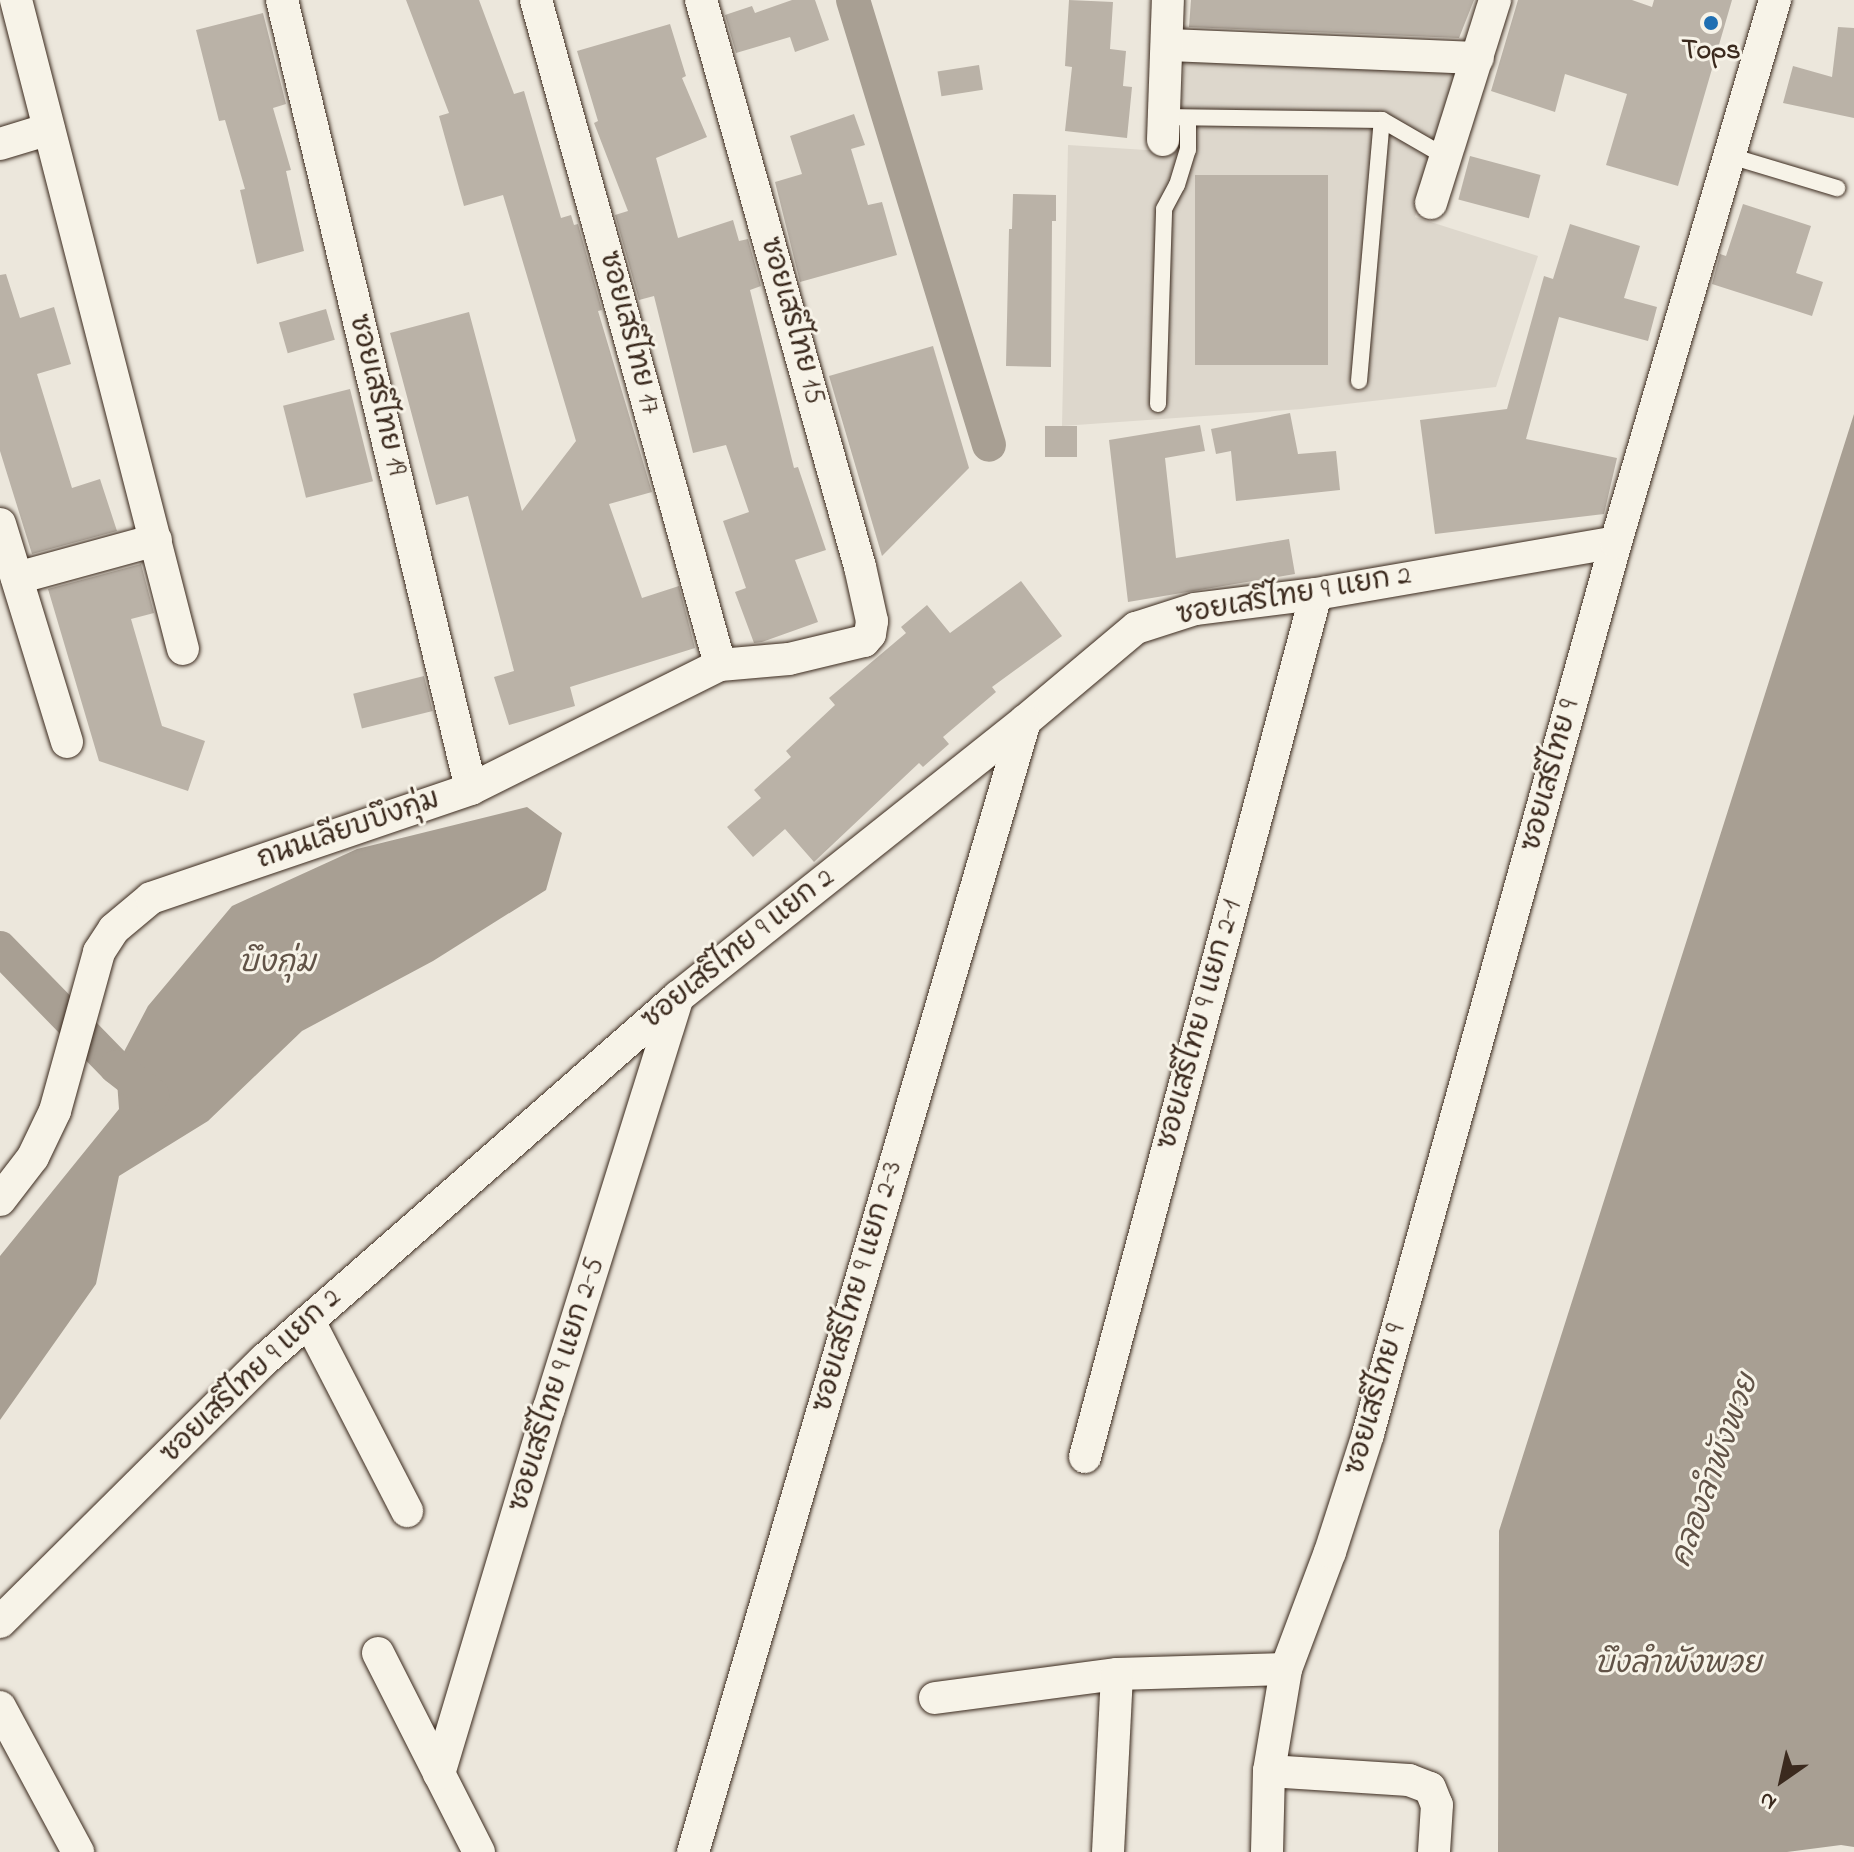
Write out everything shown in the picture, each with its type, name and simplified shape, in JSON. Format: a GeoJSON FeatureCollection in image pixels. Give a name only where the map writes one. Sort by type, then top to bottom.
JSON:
{"type":"FeatureCollection","features":[{"type":"Feature","properties":{"kind":"street"},"geometry":{"type":"LineString","coordinates":[[16,0],[183,649]]}},
{"type":"Feature","properties":{"kind":"street","name":"ซอยเสรีไทย 19"},"geometry":{"type":"LineString","coordinates":[[282,0],[471,789]]}},
{"type":"Feature","properties":{"kind":"street","name":"ซอยเสรีไทย 17"},"geometry":{"type":"LineString","coordinates":[[536,0],[720,665]]}},
{"type":"Feature","properties":{"kind":"street","name":"ซอยเสรีไทย 15"},"geometry":{"type":"LineString","coordinates":[[701,0],[860,567],[872,621],[870,634],[864,641]]}},
{"type":"Feature","properties":{"kind":"street"},"geometry":{"type":"LineString","coordinates":[[1168,0],[1171,125]]}},
{"type":"Feature","properties":{"kind":"street"},"geometry":{"type":"LineString","coordinates":[[1431,203],[1495,0]]}},
{"type":"Feature","properties":{"kind":"street","name":"ซอยเสรีไทย 9"},"geometry":{"type":"LineString","coordinates":[[1267,1852],[1269,1771],[1286,1669],[1330,1552],[1464,1094],[1616,542],[1775,0]]}},
{"type":"Feature","properties":{"kind":"street"},"geometry":{"type":"LineString","coordinates":[[1168,45],[1478,58]]}},
{"type":"Feature","properties":{"kind":"street"},"geometry":{"type":"LineString","coordinates":[[0,144],[49,129]]}},
{"type":"Feature","properties":{"kind":"street"},"geometry":{"type":"LineString","coordinates":[[0,524],[67,742]]}},
{"type":"Feature","properties":{"kind":"street"},"geometry":{"type":"LineString","coordinates":[[17,578],[156,540]]}},
{"type":"Feature","properties":{"kind":"street","name":"ซอยเสรีไทย 9 แยก 2"},"geometry":{"type":"LineString","coordinates":[[0,1622],[264,1360],[678,997],[1025,721],[1136,628],[1195,609],[1316,594],[1616,542]]}},
{"type":"Feature","properties":{"kind":"street","name":"ซอยเสรีไทย 9 แยก 2-1"},"geometry":{"type":"LineString","coordinates":[[1085,1457],[1316,594]]}},
{"type":"Feature","properties":{"kind":"street","name":"ถนนเลียบบึงกุ่ม"},"geometry":{"type":"LineString","coordinates":[[0,1200],[33,1157],[55,1111],[99,952],[114,929],[151,898],[471,789],[720,665],[789,659],[864,641]]}},
{"type":"Feature","properties":{"kind":"street","name":"ซอยเสรีไทย 9 แยก 2-3"},"geometry":{"type":"LineString","coordinates":[[693,1852],[1025,721]]}},
{"type":"Feature","properties":{"kind":"street","name":"ซอยเสรีไทย 9 แยก 2-5"},"geometry":{"type":"LineString","coordinates":[[439,1774],[549,1408],[678,997]]}},
{"type":"Feature","properties":{"kind":"street"},"geometry":{"type":"LineString","coordinates":[[309,1321],[407,1511]]}},
{"type":"Feature","properties":{"kind":"street"},"geometry":{"type":"LineString","coordinates":[[378,1653],[479,1852]]}},
{"type":"Feature","properties":{"kind":"street"},"geometry":{"type":"LineString","coordinates":[[935,1698],[1117,1674],[1286,1669]]}},
{"type":"Feature","properties":{"kind":"street"},"geometry":{"type":"LineString","coordinates":[[1108,1852],[1117,1674]]}},
{"type":"Feature","properties":{"kind":"street"},"geometry":{"type":"LineString","coordinates":[[0,1707],[78,1852]]}},
{"type":"Feature","properties":{"kind":"street"},"geometry":{"type":"LineString","coordinates":[[1269,1771],[1409,1780],[1430,1788],[1437,1805],[1434,1852]]}},
{"type":"Feature","properties":{"kind":"lane"},"geometry":{"type":"LineString","coordinates":[[1171,125],[1382,120],[1446,157]]}},
{"type":"Feature","properties":{"kind":"lane"},"geometry":{"type":"LineString","coordinates":[[1359,381],[1382,120]]}},
{"type":"Feature","properties":{"kind":"lane"},"geometry":{"type":"LineString","coordinates":[[1158,404],[1164,209],[1177,185],[1188,150],[1171,125]]}},
{"type":"Feature","properties":{"kind":"lane"},"geometry":{"type":"LineString","coordinates":[[1730,156],[1837,188]]}},
{"type":"Feature","properties":{"kind":"shaded area"},"geometry":{"type":"Polygon","coordinates":[[[1185,57],[1455,71],[1415,217],[1538,256],[1496,387],[1302,409],[1062,426],[1068,145],[1177,152],[1185,57]]]}},
{"type":"Feature","properties":{"kind":"water","name":"บึงลำพังพวย"},"geometry":{"type":"Polygon","coordinates":[[[1854,414],[1854,1847],[1841,1845],[1787,1852],[1498,1852],[1499,1531],[1854,414]]]}},
{"type":"Feature","properties":{"kind":"water","name":"บึงกุ่ม"},"geometry":{"type":"Polygon","coordinates":[[[527,807],[562,833],[546,890],[433,961],[302,1031],[208,1121],[119,1176],[96,1284],[0,1420],[0,1256],[119,1109],[116,1067],[148,1006],[232,906],[357,849],[527,807]]]}},
{"type":"Feature","properties":{"kind":"building"},"geometry":{"type":"Polygon","coordinates":[[[406,0],[479,0],[514,94],[524,91],[561,218],[571,215],[574,225],[578,224],[602,310],[598,311],[652,492],[609,504],[642,598],[679,586],[695,648],[570,687],[575,706],[509,725],[494,677],[514,671],[468,496],[436,505],[390,333],[469,312],[522,511],[576,441],[503,195],[464,206],[439,116],[449,113],[406,0]]]}},
{"type":"Feature","properties":{"kind":"building"},"geometry":{"type":"Polygon","coordinates":[[[792,0],[815,0],[829,40],[795,52],[790,37],[736,53],[725,15],[752,6],[755,13],[792,0]]]}},
{"type":"Feature","properties":{"kind":"building"},"geometry":{"type":"Polygon","coordinates":[[[1069,0],[1113,2],[1110,49],[1126,51],[1123,86],[1132,87],[1127,138],[1065,131],[1072,67],[1065,66],[1069,0]]]}},
{"type":"Feature","properties":{"kind":"building"},"geometry":{"type":"Polygon","coordinates":[[[1191,0],[1474,0],[1459,38],[1189,27],[1191,0]]]}},
{"type":"Feature","properties":{"kind":"building"},"geometry":{"type":"Polygon","coordinates":[[[1518,0],[1632,0],[1652,7],[1654,0],[1732,0],[1678,186],[1606,165],[1627,94],[1565,74],[1555,112],[1491,91],[1518,0]]]}},
{"type":"Feature","properties":{"kind":"building"},"geometry":{"type":"Polygon","coordinates":[[[263,13],[286,104],[273,108],[291,170],[286,171],[304,251],[257,264],[240,190],[245,189],[225,120],[219,121],[196,30],[263,13]]]}},
{"type":"Feature","properties":{"kind":"building"},"geometry":{"type":"Polygon","coordinates":[[[670,24],[686,76],[682,78],[707,137],[656,158],[678,238],[733,220],[739,241],[748,239],[761,286],[750,290],[794,468],[798,467],[826,550],[795,560],[818,622],[762,642],[754,643],[735,592],[746,588],[723,521],[749,512],[726,445],[693,453],[654,296],[639,300],[615,215],[628,211],[594,123],[598,121],[577,51],[670,24]]]}},
{"type":"Feature","properties":{"kind":"building"},"geometry":{"type":"Polygon","coordinates":[[[1838,27],[1854,28],[1854,118],[1783,103],[1793,66],[1832,77],[1838,27]]]}},
{"type":"Feature","properties":{"kind":"building"},"geometry":{"type":"Polygon","coordinates":[[[979,65],[983,90],[941,96],[938,72],[979,65]]]}},
{"type":"Feature","properties":{"kind":"building"},"geometry":{"type":"Polygon","coordinates":[[[854,114],[865,145],[851,149],[868,205],[882,202],[897,255],[800,282],[775,182],[802,174],[790,136],[854,114]]]}},
{"type":"Feature","properties":{"kind":"building"},"geometry":{"type":"Polygon","coordinates":[[[1470,156],[1541,175],[1529,218],[1458,199],[1470,156]]]}},
{"type":"Feature","properties":{"kind":"building"},"geometry":{"type":"Polygon","coordinates":[[[1195,175],[1328,175],[1328,365],[1195,365],[1195,175]]]}},
{"type":"Feature","properties":{"kind":"building"},"geometry":{"type":"Polygon","coordinates":[[[1013,194],[1056,195],[1056,221],[1052,221],[1051,367],[1006,366],[1009,229],[1012,229],[1013,194]]]}},
{"type":"Feature","properties":{"kind":"building"},"geometry":{"type":"Polygon","coordinates":[[[1743,204],[1811,226],[1796,273],[1823,282],[1812,316],[1712,284],[1720,254],[1726,256],[1743,204]]]}},
{"type":"Feature","properties":{"kind":"building"},"geometry":{"type":"Polygon","coordinates":[[[1570,224],[1640,246],[1624,298],[1657,307],[1648,341],[1559,317],[1526,439],[1617,458],[1604,514],[1435,534],[1420,420],[1507,409],[1544,276],[1553,279],[1570,224]]]}},
{"type":"Feature","properties":{"kind":"building"},"geometry":{"type":"Polygon","coordinates":[[[6,274],[20,318],[54,307],[71,364],[37,374],[72,488],[100,479],[117,531],[32,554],[0,451],[0,275],[6,274]]]}},
{"type":"Feature","properties":{"kind":"building"},"geometry":{"type":"Polygon","coordinates":[[[326,309],[335,340],[288,353],[279,323],[326,309]]]}},
{"type":"Feature","properties":{"kind":"building"},"geometry":{"type":"Polygon","coordinates":[[[933,346],[969,468],[882,556],[829,376],[933,346]]]}},
{"type":"Feature","properties":{"kind":"building"},"geometry":{"type":"Polygon","coordinates":[[[350,389],[373,481],[306,498],[283,406],[350,389]]]}},
{"type":"Feature","properties":{"kind":"building"},"geometry":{"type":"Polygon","coordinates":[[[1290,413],[1298,454],[1336,451],[1340,490],[1236,501],[1231,451],[1216,454],[1211,429],[1290,413]]]}},
{"type":"Feature","properties":{"kind":"building"},"geometry":{"type":"Polygon","coordinates":[[[1200,425],[1205,451],[1165,458],[1176,558],[1289,539],[1295,574],[1128,602],[1109,440],[1200,425]]]}},
{"type":"Feature","properties":{"kind":"building"},"geometry":{"type":"Polygon","coordinates":[[[1045,426],[1077,426],[1077,457],[1045,457],[1045,426]]]}},
{"type":"Feature","properties":{"kind":"building"},"geometry":{"type":"Polygon","coordinates":[[[141,564],[154,613],[131,619],[162,726],[205,741],[188,791],[99,761],[48,589],[141,564]]]}},
{"type":"Feature","properties":{"kind":"building"},"geometry":{"type":"Polygon","coordinates":[[[1021,581],[1062,636],[992,687],[996,692],[943,737],[949,744],[923,767],[919,763],[814,862],[785,829],[753,857],[727,827],[761,798],[754,790],[791,757],[786,751],[835,705],[829,698],[906,633],[901,627],[927,605],[950,633],[1021,581]]]}},
{"type":"Feature","properties":{"kind":"building"},"geometry":{"type":"Polygon","coordinates":[[[424,676],[433,711],[362,729],[353,694],[424,676]]]}},
{"type":"Feature","properties":{"kind":"waterway"},"geometry":{"type":"LineString","coordinates":[[853,0],[989,445]]}},
{"type":"Feature","properties":{"kind":"waterway"},"geometry":{"type":"LineString","coordinates":[[0,948],[116,1067],[152,1095]]}},
{"type":"Feature","properties":{"kind":"place","name":"Tops"},"geometry":{"type":"Point","coordinates":[1711,23]}},
{"type":"Feature","properties":{"kind":"water label","name":"คลองลำพังพวย"},"geometry":{"type":"Point","coordinates":[1716,1471]}}]}
